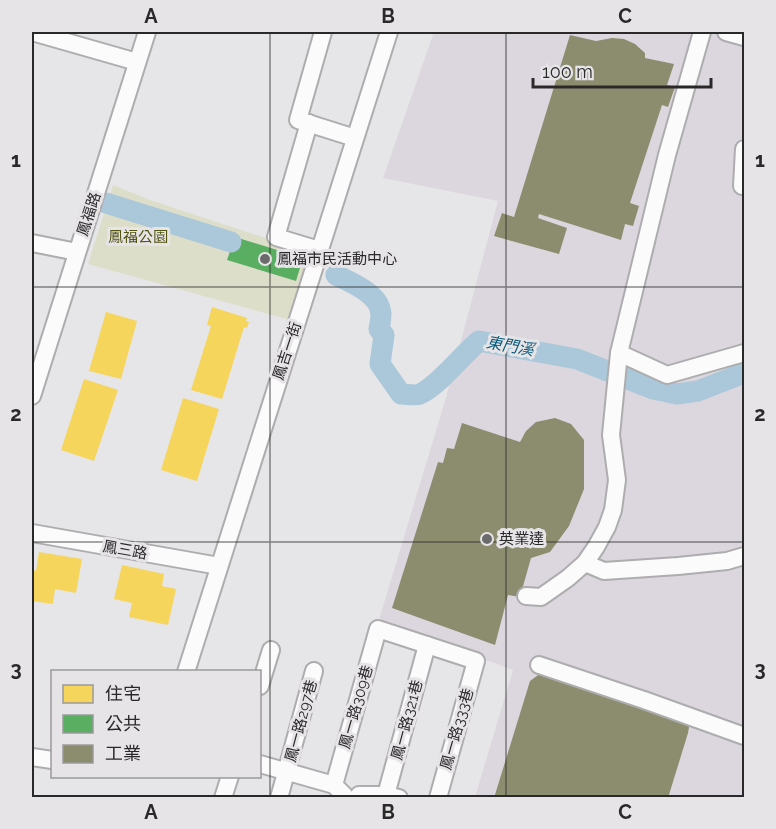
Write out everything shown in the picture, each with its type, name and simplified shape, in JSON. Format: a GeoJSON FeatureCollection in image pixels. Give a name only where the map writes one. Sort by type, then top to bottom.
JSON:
{"type":"FeatureCollection","features":[{"type":"Feature","properties":{"kind":"street"},"geometry":{"type":"LineString","coordinates":[[32,32],[138,62]]}},
{"type":"Feature","properties":{"kind":"street","name":"鳳福路"},"geometry":{"type":"LineString","coordinates":[[32,396],[147,32]]}},
{"type":"Feature","properties":{"kind":"street"},"geometry":{"type":"LineString","coordinates":[[323,32],[298,120],[355,138]]}},
{"type":"Feature","properties":{"kind":"street","name":"鳳吉一街"},"geometry":{"type":"LineString","coordinates":[[187,670],[389,32]]}},
{"type":"Feature","properties":{"kind":"street"},"geometry":{"type":"LineString","coordinates":[[526,596],[541,597],[585,563],[607,527],[613,510],[616,480],[611,435],[619,354],[667,155],[702,32]]}},
{"type":"Feature","properties":{"kind":"street"},"geometry":{"type":"LineString","coordinates":[[726,32],[744,37]]}},
{"type":"Feature","properties":{"kind":"street"},"geometry":{"type":"LineString","coordinates":[[309,123],[276,237],[319,253]]}},
{"type":"Feature","properties":{"kind":"street"},"geometry":{"type":"LineString","coordinates":[[742,186],[744,149]]}},
{"type":"Feature","properties":{"kind":"street"},"geometry":{"type":"LineString","coordinates":[[32,243],[77,252]]}},
{"type":"Feature","properties":{"kind":"street"},"geometry":{"type":"LineString","coordinates":[[619,354],[667,375],[744,353]]}},
{"type":"Feature","properties":{"kind":"street","name":"鳳三路"},"geometry":{"type":"LineString","coordinates":[[32,533],[219,566]]}},
{"type":"Feature","properties":{"kind":"street"},"geometry":{"type":"LineString","coordinates":[[585,563],[604,571],[678,567],[727,561],[744,556]]}},
{"type":"Feature","properties":{"kind":"street","name":"鳳一路309巷"},"geometry":{"type":"LineString","coordinates":[[349,794],[378,629],[427,645]]}},
{"type":"Feature","properties":{"kind":"street","name":"鳳一路333巷"},"geometry":{"type":"LineString","coordinates":[[427,645],[476,661],[438,798]]}},
{"type":"Feature","properties":{"kind":"street","name":"鳳一路321巷"},"geometry":{"type":"LineString","coordinates":[[393,796],[427,645]]}},
{"type":"Feature","properties":{"kind":"street"},"geometry":{"type":"LineString","coordinates":[[261,683],[271,650]]}},
{"type":"Feature","properties":{"kind":"street"},"geometry":{"type":"LineString","coordinates":[[539,666],[744,736]]}},
{"type":"Feature","properties":{"kind":"street","name":"鳳一路297巷"},"geometry":{"type":"LineString","coordinates":[[279,798],[314,671]]}},
{"type":"Feature","properties":{"kind":"street"},"geometry":{"type":"LineString","coordinates":[[32,757],[51,760]]}},
{"type":"Feature","properties":{"kind":"street"},"geometry":{"type":"LineString","coordinates":[[261,764],[349,794],[393,796]]}},
{"type":"Feature","properties":{"kind":"street"},"geometry":{"type":"LineString","coordinates":[[223,798],[230,778]]}},
{"type":"Feature","properties":{"kind":"shaded area"},"geometry":{"type":"Polygon","coordinates":[[[434,32],[744,32],[744,797],[475,797],[513,670],[379,620],[445,401],[498,201],[383,178],[434,32]]]}},
{"type":"Feature","properties":{"kind":"green space","name":"鳳福公園"},"geometry":{"type":"Polygon","coordinates":[[[113,185],[150,200],[311,253],[290,320],[88,264],[113,185]]]}},
{"type":"Feature","properties":{"kind":"building: 住宅"},"geometry":{"type":"Polygon","coordinates":[[[212,307],[247,318],[246,321],[249,322],[247,328],[244,327],[222,399],[191,390],[211,326],[207,325],[212,307]]]}},
{"type":"Feature","properties":{"kind":"building: 住宅"},"geometry":{"type":"Polygon","coordinates":[[[106,312],[137,321],[121,379],[89,371],[106,312]]]}},
{"type":"Feature","properties":{"kind":"building: 住宅"},"geometry":{"type":"Polygon","coordinates":[[[84,379],[118,390],[94,461],[61,450],[84,379]]]}},
{"type":"Feature","properties":{"kind":"building: 住宅"},"geometry":{"type":"Polygon","coordinates":[[[183,398],[219,409],[197,481],[161,470],[183,398]]]}},
{"type":"Feature","properties":{"kind":"building: 住宅"},"geometry":{"type":"Polygon","coordinates":[[[39,552],[82,559],[76,593],[55,589],[53,604],[32,601],[32,570],[36,571],[39,552]]]}},
{"type":"Feature","properties":{"kind":"building: 住宅"},"geometry":{"type":"Polygon","coordinates":[[[122,565],[164,574],[162,586],[176,589],[168,625],[129,617],[132,603],[114,599],[122,565]]]}},
{"type":"Feature","properties":{"kind":"building: 公共","name":"鳳福市民活動中心"},"geometry":{"type":"Polygon","coordinates":[[[235,237],[303,258],[296,281],[227,260],[235,237]]]}},
{"type":"Feature","properties":{"kind":"building: 工業"},"geometry":{"type":"Polygon","coordinates":[[[570,35],[596,41],[612,38],[624,39],[635,44],[645,53],[645,58],[674,64],[667,85],[675,87],[668,107],[662,105],[630,203],[639,206],[633,226],[625,224],[621,240],[539,214],[538,218],[567,228],[559,254],[494,236],[502,213],[514,217],[570,35]]]}},
{"type":"Feature","properties":{"kind":"building: 工業","name":"英業達"},"geometry":{"type":"Polygon","coordinates":[[[555,418],[571,424],[584,440],[584,489],[569,526],[550,552],[531,558],[520,597],[508,595],[495,645],[392,608],[438,462],[443,463],[447,448],[454,449],[462,423],[520,442],[526,431],[536,422],[555,418]]]}},
{"type":"Feature","properties":{"kind":"building: 工業"},"geometry":{"type":"Polygon","coordinates":[[[541,673],[687,722],[688,733],[668,798],[494,798],[530,681],[541,673]]]}},
{"type":"Feature","properties":{"kind":"waterway","name":"東門溪"},"geometry":{"type":"LineString","coordinates":[[106,203],[231,242]]}},
{"type":"Feature","properties":{"kind":"waterway","name":"東門溪"},"geometry":{"type":"LineString","coordinates":[[336,275],[364,290],[376,301],[381,314],[379,329],[384,335],[380,364],[401,394],[418,395],[427,390],[479,341],[577,359],[653,389],[677,394],[698,391],[744,373]]}},
{"type":"Feature","properties":{"kind":"place","name":"鳳福市民活動中心"},"geometry":{"type":"Point","coordinates":[265,259]}},
{"type":"Feature","properties":{"kind":"place","name":"英業達"},"geometry":{"type":"Point","coordinates":[487,539]}}]}
